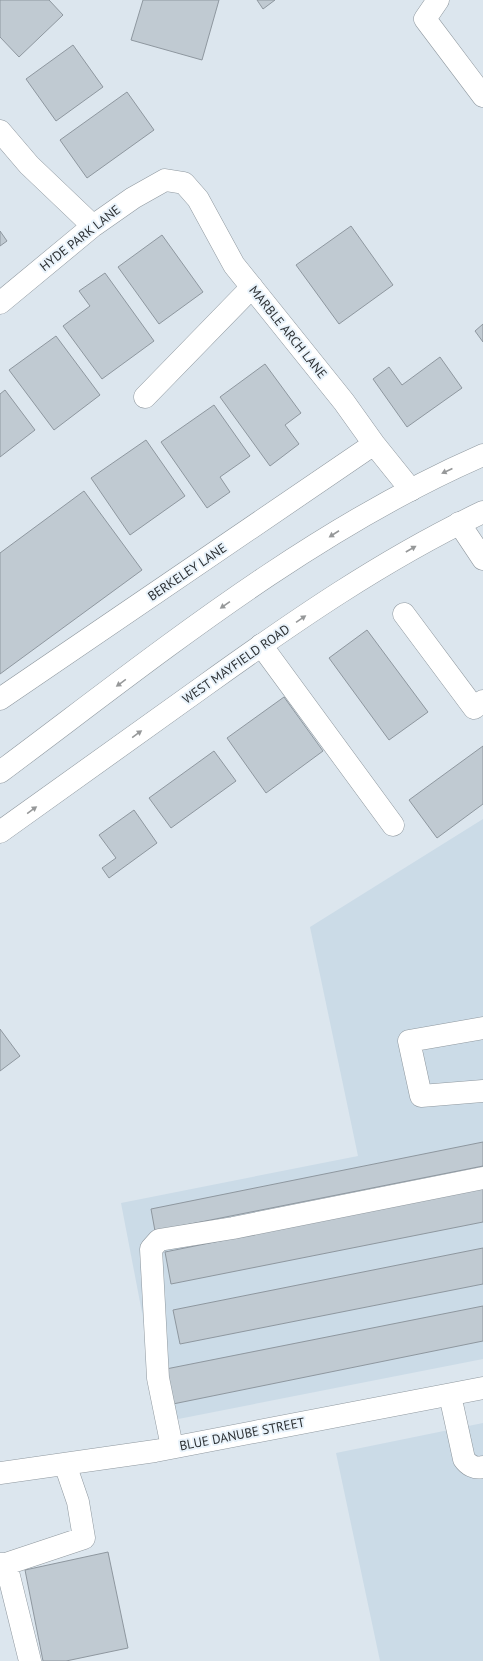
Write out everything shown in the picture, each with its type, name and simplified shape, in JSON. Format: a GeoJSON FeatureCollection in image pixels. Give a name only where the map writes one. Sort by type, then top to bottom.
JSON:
{"type":"FeatureCollection","features":[{"type":"Feature","properties":{"kind":"street"},"geometry":{"type":"LineString","coordinates":[[438,0],[425,20],[483,96]]}},
{"type":"Feature","properties":{"kind":"street"},"geometry":{"type":"LineString","coordinates":[[0,131],[28,165],[93,226]]}},
{"type":"Feature","properties":{"kind":"street","name":"HYDE PARK LANE"},"geometry":{"type":"LineString","coordinates":[[0,303],[93,226],[133,198],[165,180]]}},
{"type":"Feature","properties":{"kind":"street","name":"MARBLE ARCH LANE"},"geometry":{"type":"LineString","coordinates":[[165,180],[184,183],[198,199],[234,265],[344,402],[374,444],[411,490]]}},
{"type":"Feature","properties":{"kind":"street"},"geometry":{"type":"LineString","coordinates":[[145,397],[252,287]]}},
{"type":"Feature","properties":{"kind":"street","name":"BERKELEY LANE"},"geometry":{"type":"LineString","coordinates":[[0,699],[374,444]]}},
{"type":"Feature","properties":{"kind":"street"},"geometry":{"type":"LineString","coordinates":[[0,772],[224,606],[338,530],[444,472],[483,455]]}},
{"type":"Feature","properties":{"kind":"street","name":"WEST MAYFIELD ROAD"},"geometry":{"type":"LineString","coordinates":[[0,832],[261,645],[368,574],[459,523],[483,512]]}},
{"type":"Feature","properties":{"kind":"street"},"geometry":{"type":"LineString","coordinates":[[459,523],[483,559]]}},
{"type":"Feature","properties":{"kind":"street"},"geometry":{"type":"LineString","coordinates":[[404,614],[474,708],[483,700]]}},
{"type":"Feature","properties":{"kind":"street"},"geometry":{"type":"LineString","coordinates":[[261,645],[393,825]]}},
{"type":"Feature","properties":{"kind":"street"},"geometry":{"type":"LineString","coordinates":[[483,1028],[409,1041],[421,1096],[483,1091]]}},
{"type":"Feature","properties":{"kind":"street"},"geometry":{"type":"LineString","coordinates":[[172,1447],[158,1378],[150,1249],[159,1240],[233,1228],[483,1178]]}},
{"type":"Feature","properties":{"kind":"street","name":"BLUE DANUBE STREET"},"geometry":{"type":"LineString","coordinates":[[0,1473],[155,1451],[483,1388]]}},
{"type":"Feature","properties":{"kind":"street"},"geometry":{"type":"LineString","coordinates":[[450,1395],[464,1459],[467,1463],[481,1468]]}},
{"type":"Feature","properties":{"kind":"street"},"geometry":{"type":"LineString","coordinates":[[30,1661],[3,1564],[84,1538],[78,1502],[65,1464]]}},
{"type":"Feature","properties":{"kind":"shaded area"},"geometry":{"type":"Polygon","coordinates":[[[483,819],[483,1359],[163,1422],[121,1203],[358,1156],[310,927],[483,819]]]}},
{"type":"Feature","properties":{"kind":"shaded area"},"geometry":{"type":"Polygon","coordinates":[[[483,1423],[483,1661],[380,1661],[336,1453],[483,1423]]]}},
{"type":"Feature","properties":{"kind":"building"},"geometry":{"type":"Polygon","coordinates":[[[0,0],[49,0],[63,15],[19,57],[0,37],[0,0]]]}},
{"type":"Feature","properties":{"kind":"building"},"geometry":{"type":"Polygon","coordinates":[[[143,0],[219,0],[202,60],[131,40],[143,0]]]}},
{"type":"Feature","properties":{"kind":"building"},"geometry":{"type":"Polygon","coordinates":[[[257,0],[275,0],[263,9],[257,0]]]}},
{"type":"Feature","properties":{"kind":"building"},"geometry":{"type":"Polygon","coordinates":[[[73,45],[103,87],[56,121],[26,79],[73,45]]]}},
{"type":"Feature","properties":{"kind":"building"},"geometry":{"type":"Polygon","coordinates":[[[127,92],[154,130],[87,178],[60,140],[127,92]]]}},
{"type":"Feature","properties":{"kind":"building"},"geometry":{"type":"Polygon","coordinates":[[[351,226],[393,285],[339,324],[296,265],[351,226]]]}},
{"type":"Feature","properties":{"kind":"building"},"geometry":{"type":"Polygon","coordinates":[[[0,231],[7,241],[0,246],[0,231]]]}},
{"type":"Feature","properties":{"kind":"building"},"geometry":{"type":"Polygon","coordinates":[[[162,235],[203,292],[159,324],[118,267],[162,235]]]}},
{"type":"Feature","properties":{"kind":"building"},"geometry":{"type":"Polygon","coordinates":[[[105,273],[154,341],[102,379],[63,326],[90,306],[79,291],[105,273]]]}},
{"type":"Feature","properties":{"kind":"building"},"geometry":{"type":"Polygon","coordinates":[[[483,324],[483,342],[475,331],[483,324]]]}},
{"type":"Feature","properties":{"kind":"building"},"geometry":{"type":"Polygon","coordinates":[[[56,336],[100,395],[54,430],[9,370],[56,336]]]}},
{"type":"Feature","properties":{"kind":"building"},"geometry":{"type":"Polygon","coordinates":[[[440,357],[462,388],[407,427],[373,379],[389,367],[402,385],[440,357]]]}},
{"type":"Feature","properties":{"kind":"building"},"geometry":{"type":"Polygon","coordinates":[[[265,364],[301,413],[285,425],[299,444],[270,466],[220,397],[265,364]]]}},
{"type":"Feature","properties":{"kind":"building"},"geometry":{"type":"Polygon","coordinates":[[[5,390],[35,430],[0,457],[0,394],[5,390]]]}},
{"type":"Feature","properties":{"kind":"building"},"geometry":{"type":"Polygon","coordinates":[[[214,405],[250,456],[220,477],[230,492],[207,508],[161,442],[214,405]]]}},
{"type":"Feature","properties":{"kind":"building"},"geometry":{"type":"Polygon","coordinates":[[[146,440],[185,496],[130,535],[91,478],[146,440]]]}},
{"type":"Feature","properties":{"kind":"building"},"geometry":{"type":"Polygon","coordinates":[[[84,491],[142,570],[0,674],[0,553],[84,491]]]}},
{"type":"Feature","properties":{"kind":"building"},"geometry":{"type":"Polygon","coordinates":[[[367,630],[428,712],[389,740],[329,658],[367,630]]]}},
{"type":"Feature","properties":{"kind":"building"},"geometry":{"type":"Polygon","coordinates":[[[284,697],[323,751],[266,793],[227,738],[284,697]]]}},
{"type":"Feature","properties":{"kind":"building"},"geometry":{"type":"Polygon","coordinates":[[[483,746],[483,804],[437,838],[409,800],[483,746]]]}},
{"type":"Feature","properties":{"kind":"building"},"geometry":{"type":"Polygon","coordinates":[[[214,751],[236,781],[171,828],[149,798],[214,751]]]}},
{"type":"Feature","properties":{"kind":"building"},"geometry":{"type":"Polygon","coordinates":[[[134,810],[157,843],[109,878],[102,868],[116,858],[99,835],[134,810]]]}},
{"type":"Feature","properties":{"kind":"building"},"geometry":{"type":"Polygon","coordinates":[[[0,1029],[20,1056],[0,1071],[0,1029]]]}},
{"type":"Feature","properties":{"kind":"building"},"geometry":{"type":"Polygon","coordinates":[[[483,1142],[483,1166],[155,1231],[151,1209],[483,1142]]]}},
{"type":"Feature","properties":{"kind":"building"},"geometry":{"type":"Polygon","coordinates":[[[483,1188],[483,1222],[171,1284],[165,1252],[483,1188]]]}},
{"type":"Feature","properties":{"kind":"building"},"geometry":{"type":"Polygon","coordinates":[[[483,1248],[483,1284],[180,1344],[173,1310],[483,1248]]]}},
{"type":"Feature","properties":{"kind":"building"},"geometry":{"type":"Polygon","coordinates":[[[483,1306],[483,1341],[168,1405],[161,1370],[483,1306]]]}},
{"type":"Feature","properties":{"kind":"building"},"geometry":{"type":"Polygon","coordinates":[[[108,1552],[128,1648],[66,1661],[43,1661],[25,1570],[108,1552]]]}}]}
